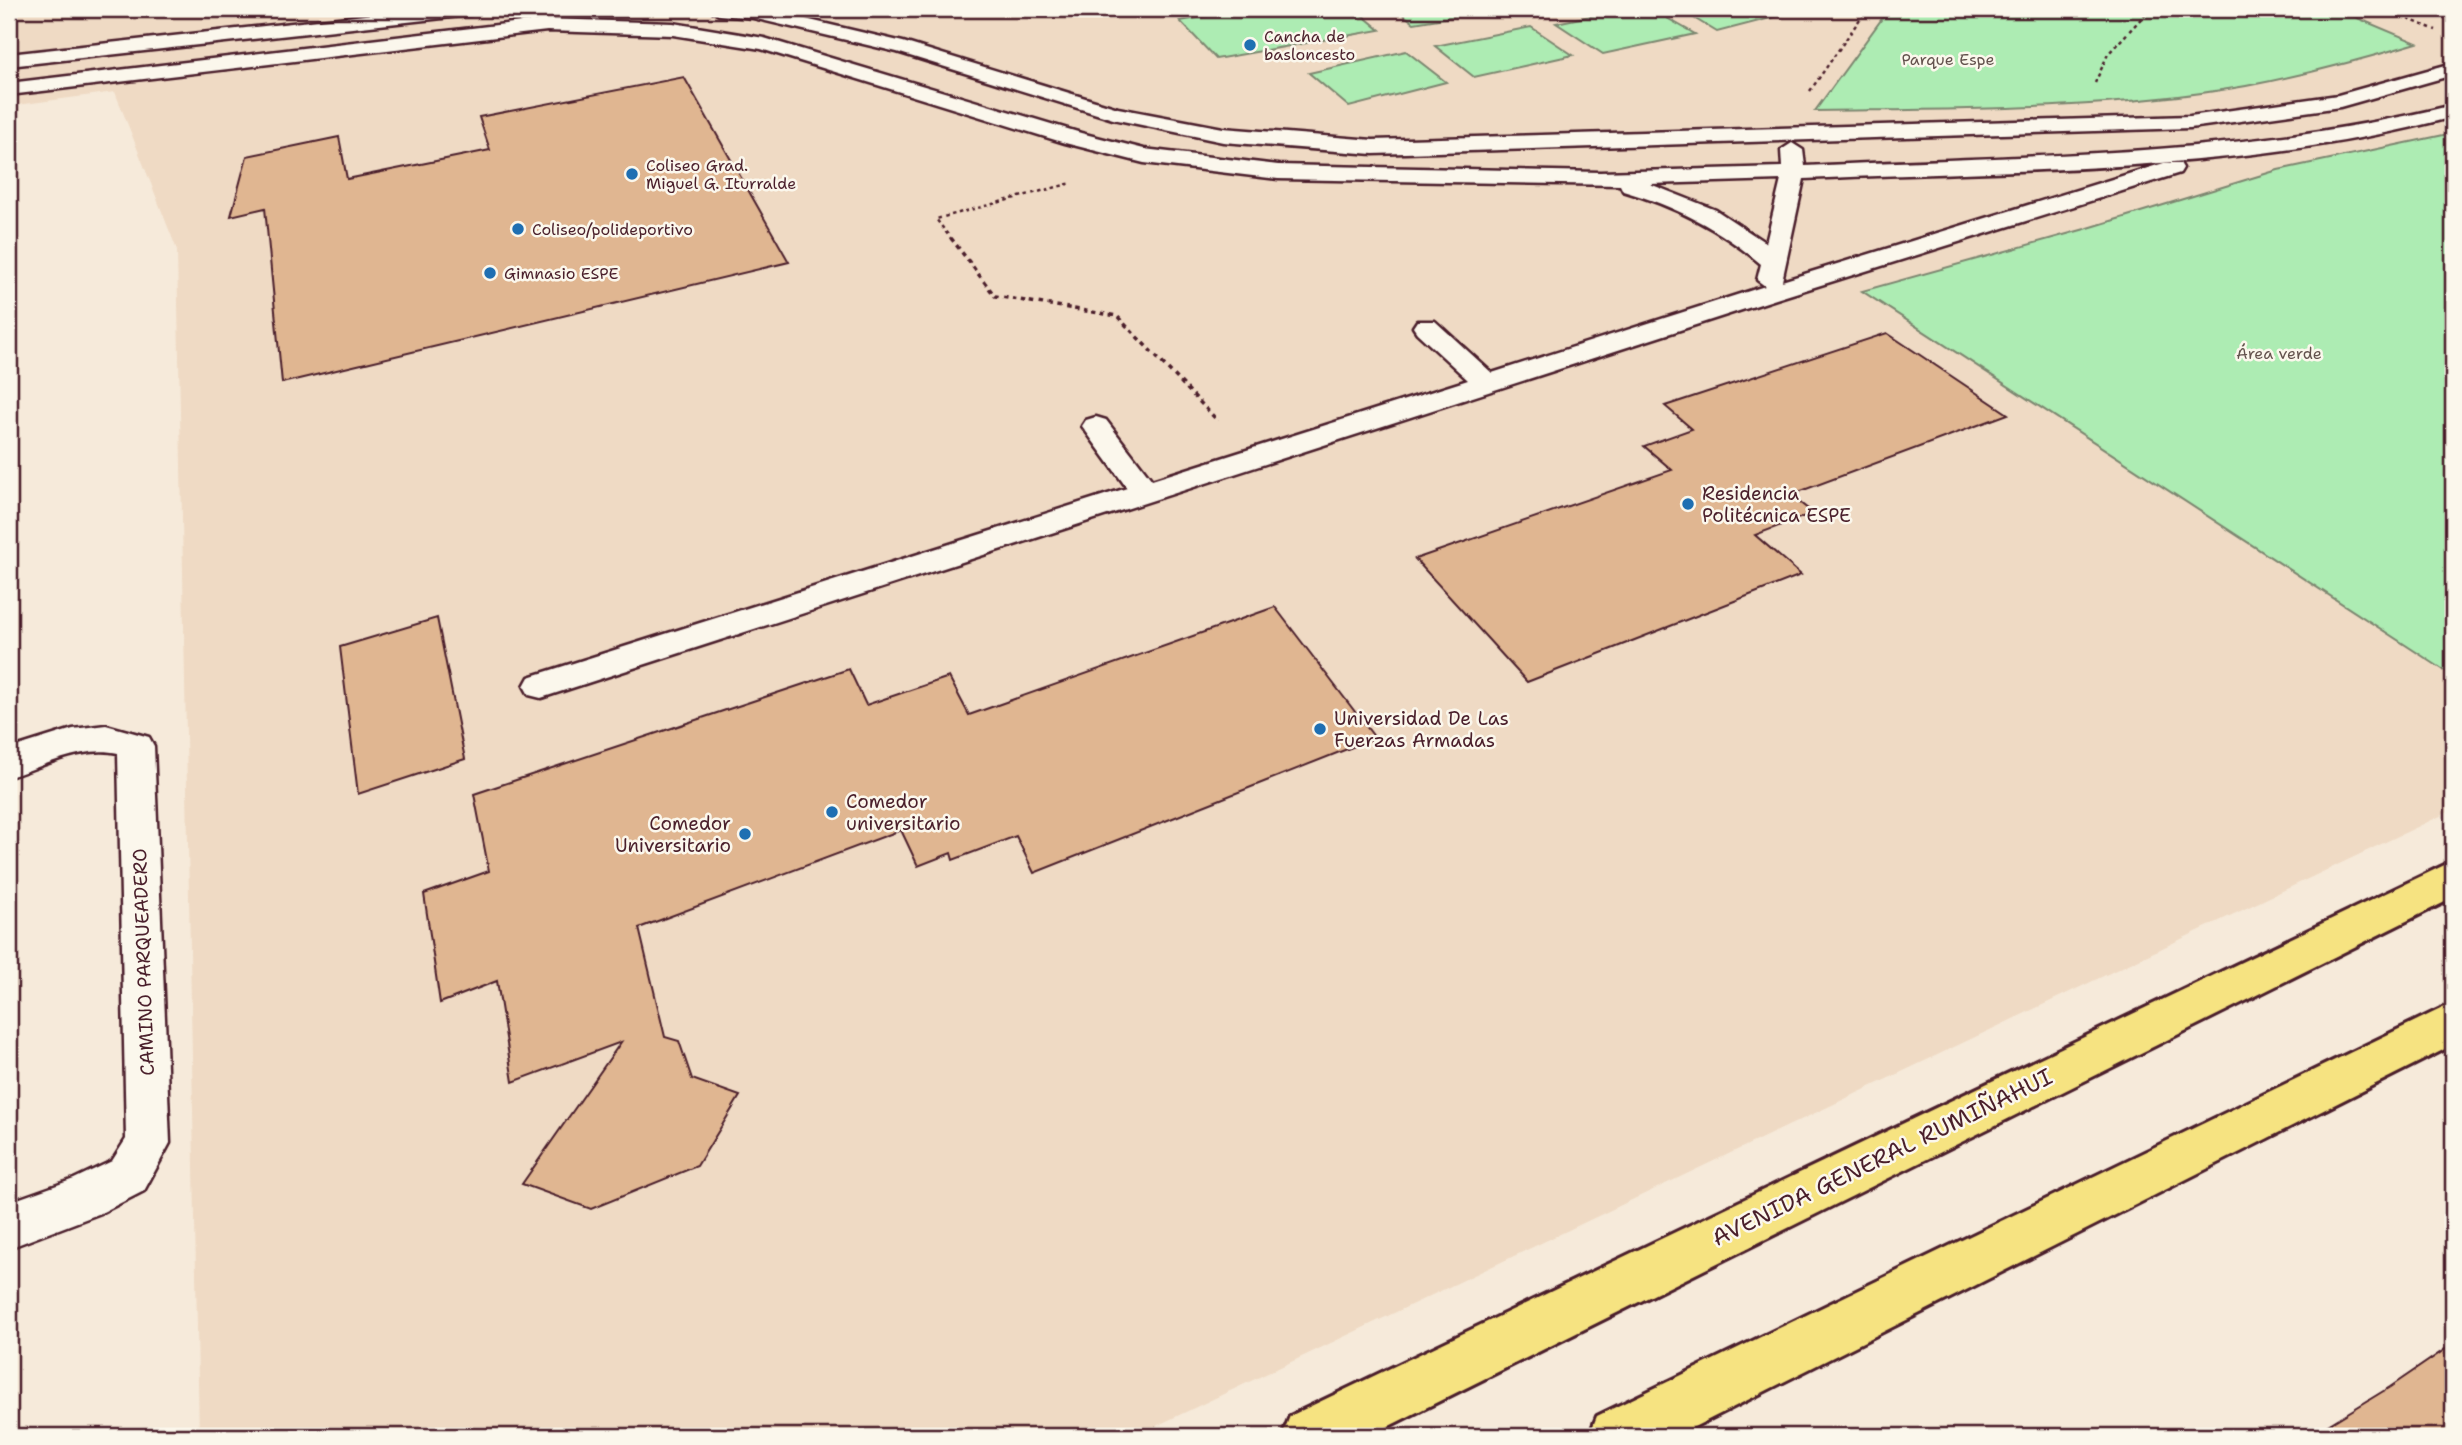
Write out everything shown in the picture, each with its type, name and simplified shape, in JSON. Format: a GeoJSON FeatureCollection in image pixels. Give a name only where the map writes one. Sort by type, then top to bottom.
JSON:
{"type":"FeatureCollection","features":[{"type":"Feature","properties":{"kind":"highway","name":"AVENIDA GENERAL RUMIÑAHUI"},"geometry":{"type":"LineString","coordinates":[[1310,1436],[2453,878]]}},
{"type":"Feature","properties":{"kind":"highway"},"geometry":{"type":"LineString","coordinates":[[1617,1436],[2453,1023]]}},
{"type":"Feature","properties":{"kind":"lane"},"geometry":{"type":"LineString","coordinates":[[9,60],[470,9]]}},
{"type":"Feature","properties":{"kind":"lane"},"geometry":{"type":"LineString","coordinates":[[719,9],[753,12],[903,48],[1112,113],[1223,135],[1373,147],[2190,122],[2340,101],[2453,69]]}},
{"type":"Feature","properties":{"kind":"lane"},"geometry":{"type":"LineString","coordinates":[[9,89],[547,24],[673,29],[764,44],[1119,150],[1212,165],[1278,172],[1600,179],[1794,173],[2222,152],[2392,127],[2453,111]]}},
{"type":"Feature","properties":{"kind":"lane"},"geometry":{"type":"LineString","coordinates":[[1767,294],[1794,173],[1791,135]]}},
{"type":"Feature","properties":{"kind":"lane"},"geometry":{"type":"LineString","coordinates":[[541,686],[1767,294],[2222,152]]}},
{"type":"Feature","properties":{"kind":"lane"},"geometry":{"type":"LineString","coordinates":[[1600,179],[1653,192],[1700,210],[1742,234],[1774,262]]}},
{"type":"Feature","properties":{"kind":"lane"},"geometry":{"type":"LineString","coordinates":[[1426,327],[1487,383]]}},
{"type":"Feature","properties":{"kind":"lane"},"geometry":{"type":"LineString","coordinates":[[1096,426],[1146,493]]}},
{"type":"Feature","properties":{"kind":"lane","name":"CAMINO PARQUEADERO"},"geometry":{"type":"LineString","coordinates":[[9,763],[96,738],[124,738],[136,746],[148,1143],[128,1176],[85,1197],[9,1225]]}},
{"type":"Feature","properties":{"kind":"path"},"geometry":{"type":"LineString","coordinates":[[2382,9],[2444,33]]}},
{"type":"Feature","properties":{"kind":"path"},"geometry":{"type":"LineString","coordinates":[[1119,150],[1079,181],[936,219],[995,296],[1117,316],[1197,396],[1250,459]]}},
{"type":"Feature","properties":{"kind":"shaded area","name":"Universidad De Las Fuerzas Armadas"},"geometry":{"type":"Polygon","coordinates":[[[9,9],[2453,9],[2453,810],[1135,1436],[199,1436],[177,250],[115,92],[9,106],[9,9]]]}},
{"type":"Feature","properties":{"kind":"green space","name":"Cancha de basloncesto"},"geometry":{"type":"Polygon","coordinates":[[[1250,9],[1355,9],[1380,30],[1216,59],[1180,21],[1250,9]]]}},
{"type":"Feature","properties":{"kind":"green space"},"geometry":{"type":"Polygon","coordinates":[[[1396,9],[1500,9],[1414,23],[1396,9]]]}},
{"type":"Feature","properties":{"kind":"green space"},"geometry":{"type":"Polygon","coordinates":[[[1624,9],[1651,9],[1695,34],[1603,54],[1556,23],[1624,9]]]}},
{"type":"Feature","properties":{"kind":"green space"},"geometry":{"type":"Polygon","coordinates":[[[1679,9],[1805,9],[1717,32],[1679,9]]]}},
{"type":"Feature","properties":{"kind":"green space","name":"Parque Espe"},"geometry":{"type":"Polygon","coordinates":[[[1889,9],[2336,9],[2417,43],[2289,77],[2193,94],[2031,107],[1815,111],[1889,9]]]}},
{"type":"Feature","properties":{"kind":"green space"},"geometry":{"type":"Polygon","coordinates":[[[1531,27],[1573,55],[1474,77],[1435,46],[1531,27]]]}},
{"type":"Feature","properties":{"kind":"green space"},"geometry":{"type":"Polygon","coordinates":[[[1406,51],[1446,82],[1349,107],[1309,73],[1406,51]]]}},
{"type":"Feature","properties":{"kind":"green space","name":"Área verde"},"geometry":{"type":"Polygon","coordinates":[[[2453,133],[2453,676],[1862,291],[2085,229],[2278,170],[2453,133]]]}},
{"type":"Feature","properties":{"kind":"building","name":"Coliseo/polideportivo"},"geometry":{"type":"Polygon","coordinates":[[[684,77],[789,262],[282,383],[265,208],[231,216],[247,156],[339,137],[347,179],[490,150],[479,117],[684,77]]]}},
{"type":"Feature","properties":{"kind":"building","name":"Residencia Politécnica ESPE"},"geometry":{"type":"Polygon","coordinates":[[[1887,333],[2008,414],[1790,495],[1813,513],[1755,535],[1801,575],[1527,682],[1415,559],[1672,470],[1644,446],[1692,429],[1665,406],[1887,333]]]}},
{"type":"Feature","properties":{"kind":"building","name":"Comedor universitario"},"geometry":{"type":"Polygon","coordinates":[[[1275,607],[1375,738],[1034,873],[1016,836],[953,860],[951,853],[918,866],[901,830],[639,928],[665,1037],[679,1041],[692,1079],[740,1096],[697,1166],[591,1209],[522,1184],[621,1042],[513,1082],[497,981],[440,1003],[424,894],[489,871],[474,794],[849,669],[866,705],[949,677],[969,715],[1275,607]]]}},
{"type":"Feature","properties":{"kind":"building"},"geometry":{"type":"Polygon","coordinates":[[[437,618],[465,759],[358,794],[340,647],[437,618]]]}},
{"type":"Feature","properties":{"kind":"building"},"geometry":{"type":"Polygon","coordinates":[[[2453,1344],[2453,1436],[2310,1436],[2390,1387],[2453,1344]]]}},
{"type":"Feature","properties":{"kind":"place","name":"Cancha de basloncesto"},"geometry":{"type":"Point","coordinates":[1250,45]}},
{"type":"Feature","properties":{"kind":"place","name":"Coliseo Grad. Miguel G. Iturralde"},"geometry":{"type":"Point","coordinates":[632,174]}},
{"type":"Feature","properties":{"kind":"place","name":"Coliseo/polideportivo"},"geometry":{"type":"Point","coordinates":[518,229]}},
{"type":"Feature","properties":{"kind":"place","name":"Gimnasio ESPE"},"geometry":{"type":"Point","coordinates":[490,273]}},
{"type":"Feature","properties":{"kind":"place","name":"Residencia Politécnica ESPE"},"geometry":{"type":"Point","coordinates":[1688,504]}},
{"type":"Feature","properties":{"kind":"place","name":"Universidad De Las Fuerzas Armadas"},"geometry":{"type":"Point","coordinates":[1320,729]}},
{"type":"Feature","properties":{"kind":"place","name":"Comedor universitario"},"geometry":{"type":"Point","coordinates":[832,812]}},
{"type":"Feature","properties":{"kind":"place","name":"Comedor Universitario"},"geometry":{"type":"Point","coordinates":[745,834]}}]}
